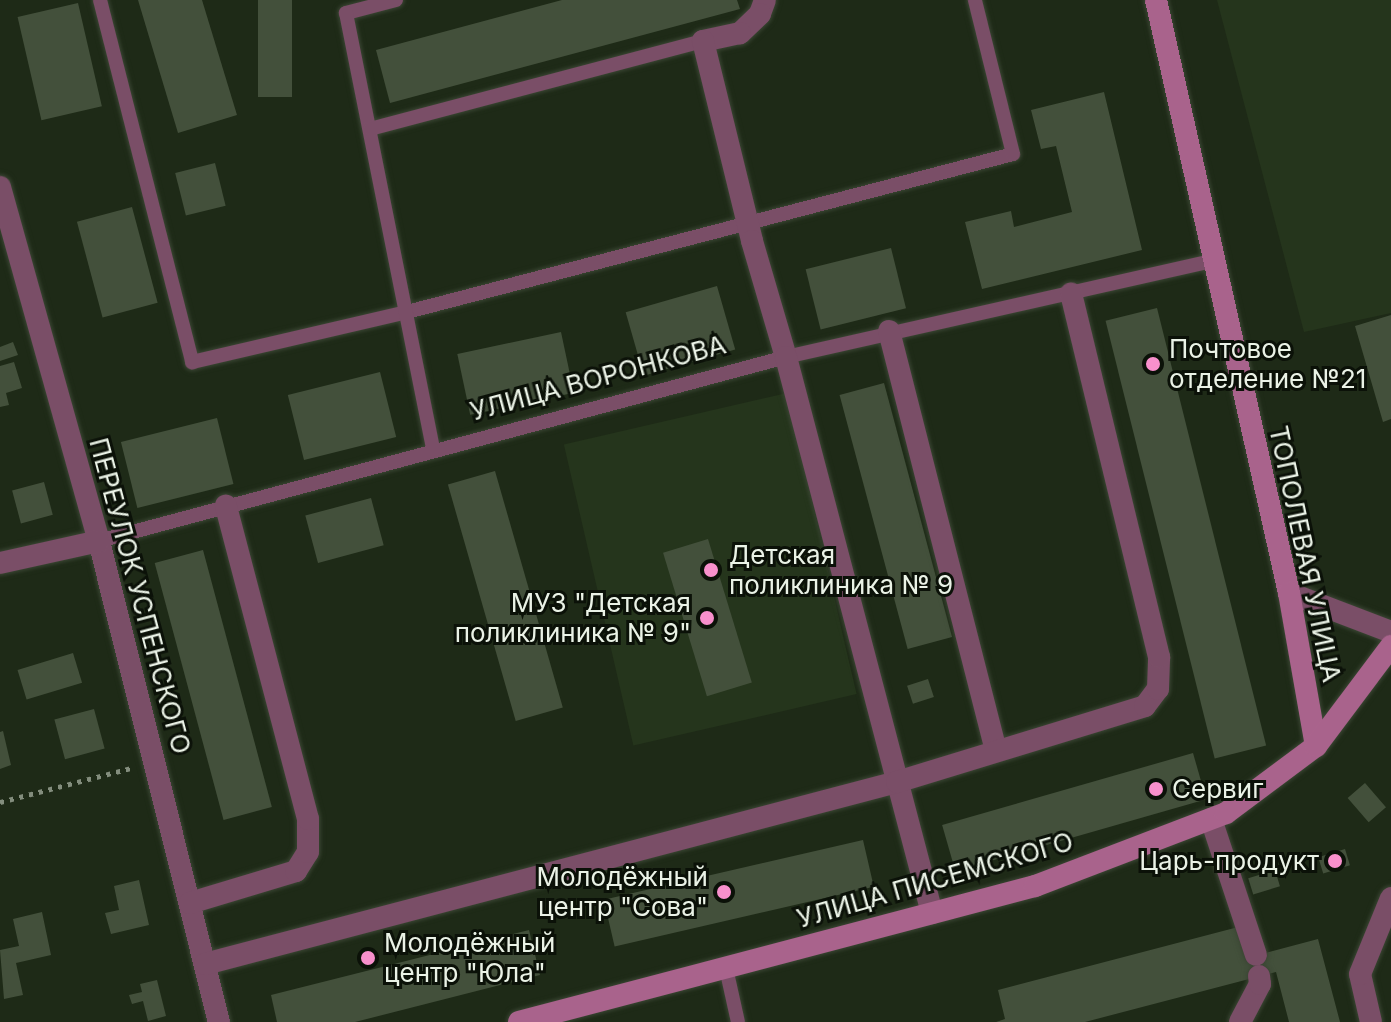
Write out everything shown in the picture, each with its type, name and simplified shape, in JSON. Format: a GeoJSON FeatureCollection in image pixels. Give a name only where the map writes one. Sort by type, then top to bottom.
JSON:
{"type":"FeatureCollection","features":[{"type":"Feature","properties":{"kind":"main road","name":"ТОПОЛЕВАЯ УЛИЦА"},"geometry":{"type":"LineString","coordinates":[[1156,0],[1289,593],[1316,746]]}},
{"type":"Feature","properties":{"kind":"main road","name":"УЛИЦА ПИСЕМСКОГО"},"geometry":{"type":"LineString","coordinates":[[519,1022],[1035,886],[1226,813],[1316,746],[1391,646]]}},
{"type":"Feature","properties":{"kind":"street"},"geometry":{"type":"LineString","coordinates":[[765,0],[760,14],[740,33],[703,41],[748,225],[786,357],[932,913]]}},
{"type":"Feature","properties":{"kind":"street","name":"ПЕРЕУЛОК УСПЕНСКОГО"},"geometry":{"type":"LineString","coordinates":[[0,187],[99,541],[219,1022]]}},
{"type":"Feature","properties":{"kind":"street"},"geometry":{"type":"LineString","coordinates":[[205,964],[897,782],[1145,706],[1158,689],[1159,657],[1071,293]]}},
{"type":"Feature","properties":{"kind":"street"},"geometry":{"type":"LineString","coordinates":[[889,331],[996,751]]}},
{"type":"Feature","properties":{"kind":"street"},"geometry":{"type":"LineString","coordinates":[[190,903],[296,871],[308,852],[308,819],[226,506]]}},
{"type":"Feature","properties":{"kind":"street","name":"УЛИЦА ВОРОНКОВА"},"geometry":{"type":"LineString","coordinates":[[0,563],[99,541]]}},
{"type":"Feature","properties":{"kind":"street"},"geometry":{"type":"LineString","coordinates":[[1289,593],[1391,632]]}},
{"type":"Feature","properties":{"kind":"street"},"geometry":{"type":"LineString","coordinates":[[1211,819],[1258,966],[1260,984],[1240,1022]]}},
{"type":"Feature","properties":{"kind":"street"},"geometry":{"type":"LineString","coordinates":[[1371,1022],[1360,974],[1391,898]]}},
{"type":"Feature","properties":{"kind":"lane"},"geometry":{"type":"LineString","coordinates":[[100,0],[192,362],[407,312],[1013,154],[975,0]]}},
{"type":"Feature","properties":{"kind":"lane"},"geometry":{"type":"LineString","coordinates":[[396,0],[346,13],[433,450]]}},
{"type":"Feature","properties":{"kind":"lane"},"geometry":{"type":"LineString","coordinates":[[370,129],[703,41]]}},
{"type":"Feature","properties":{"kind":"lane","name":"УЛИЦА ВОРОНКОВА"},"geometry":{"type":"LineString","coordinates":[[99,541],[889,331],[1213,261]]}},
{"type":"Feature","properties":{"kind":"lane"},"geometry":{"type":"LineString","coordinates":[[726,968],[738,1022]]}},
{"type":"Feature","properties":{"kind":"path"},"geometry":{"type":"LineString","coordinates":[[0,802],[155,761]]}},
{"type":"Feature","properties":{"kind":"shaded area"},"geometry":{"type":"Polygon","coordinates":[[[1217,0],[1391,0],[1391,313],[1304,332],[1217,0]]]}},
{"type":"Feature","properties":{"kind":"shaded area","name":"Детская поликлиника № 9"},"geometry":{"type":"Polygon","coordinates":[[[787,393],[857,694],[633,746],[564,445],[787,393]]]}},
{"type":"Feature","properties":{"kind":"building"},"geometry":{"type":"Polygon","coordinates":[[[138,0],[202,0],[237,115],[178,133],[138,0]]]}},
{"type":"Feature","properties":{"kind":"building"},"geometry":{"type":"Polygon","coordinates":[[[258,0],[292,0],[292,97],[258,97],[258,0]]]}},
{"type":"Feature","properties":{"kind":"building"},"geometry":{"type":"Polygon","coordinates":[[[562,0],[737,0],[740,9],[390,103],[376,50],[562,0]]]}},
{"type":"Feature","properties":{"kind":"building"},"geometry":{"type":"Polygon","coordinates":[[[78,3],[102,106],[41,120],[18,17],[78,3]]]}},
{"type":"Feature","properties":{"kind":"building"},"geometry":{"type":"Polygon","coordinates":[[[1104,92],[1142,250],[982,289],[965,222],[1011,211],[1014,227],[1072,212],[1056,146],[1041,149],[1031,110],[1104,92]]]}},
{"type":"Feature","properties":{"kind":"building"},"geometry":{"type":"Polygon","coordinates":[[[215,163],[226,206],[186,216],[175,173],[215,163]]]}},
{"type":"Feature","properties":{"kind":"building"},"geometry":{"type":"Polygon","coordinates":[[[132,207],[158,303],[103,317],[77,222],[132,207]]]}},
{"type":"Feature","properties":{"kind":"building"},"geometry":{"type":"Polygon","coordinates":[[[891,248],[906,308],[821,329],[806,269],[891,248]]]}},
{"type":"Feature","properties":{"kind":"building"},"geometry":{"type":"Polygon","coordinates":[[[717,286],[735,349],[644,376],[626,312],[717,286]]]}},
{"type":"Feature","properties":{"kind":"building"},"geometry":{"type":"Polygon","coordinates":[[[1157,308],[1266,746],[1215,758],[1106,321],[1157,308]]]}},
{"type":"Feature","properties":{"kind":"building"},"geometry":{"type":"Polygon","coordinates":[[[1391,315],[1391,419],[1383,422],[1355,326],[1391,315]]]}},
{"type":"Feature","properties":{"kind":"building"},"geometry":{"type":"Polygon","coordinates":[[[561,332],[574,393],[470,415],[457,354],[561,332]]]}},
{"type":"Feature","properties":{"kind":"building"},"geometry":{"type":"Polygon","coordinates":[[[13,342],[18,355],[0,361],[0,347],[13,342]]]}},
{"type":"Feature","properties":{"kind":"building"},"geometry":{"type":"Polygon","coordinates":[[[14,362],[22,388],[6,393],[9,405],[0,407],[0,366],[14,362]]]}},
{"type":"Feature","properties":{"kind":"building"},"geometry":{"type":"Polygon","coordinates":[[[380,372],[396,437],[304,460],[288,395],[380,372]]]}},
{"type":"Feature","properties":{"kind":"building"},"geometry":{"type":"Polygon","coordinates":[[[884,383],[952,637],[908,649],[840,395],[884,383]]]}},
{"type":"Feature","properties":{"kind":"building"},"geometry":{"type":"Polygon","coordinates":[[[217,418],[233,484],[137,508],[121,442],[217,418]]]}},
{"type":"Feature","properties":{"kind":"building"},"geometry":{"type":"Polygon","coordinates":[[[495,471],[563,707],[516,721],[448,485],[495,471]]]}},
{"type":"Feature","properties":{"kind":"building"},"geometry":{"type":"Polygon","coordinates":[[[44,482],[53,515],[21,523],[12,491],[44,482]]]}},
{"type":"Feature","properties":{"kind":"building"},"geometry":{"type":"Polygon","coordinates":[[[371,498],[384,545],[318,563],[305,516],[371,498]]]}},
{"type":"Feature","properties":{"kind":"building","name":"МУЗ \"Детская поликлиника № 9\""},"geometry":{"type":"Polygon","coordinates":[[[708,539],[752,682],[707,696],[663,553],[708,539]]]}},
{"type":"Feature","properties":{"kind":"building"},"geometry":{"type":"Polygon","coordinates":[[[203,550],[272,807],[224,820],[155,563],[203,550]]]}},
{"type":"Feature","properties":{"kind":"building"},"geometry":{"type":"Polygon","coordinates":[[[73,653],[82,683],[27,700],[18,670],[73,653]]]}},
{"type":"Feature","properties":{"kind":"building"},"geometry":{"type":"Polygon","coordinates":[[[928,679],[934,697],[913,704],[907,686],[928,679]]]}},
{"type":"Feature","properties":{"kind":"building"},"geometry":{"type":"Polygon","coordinates":[[[94,709],[105,749],[65,759],[54,720],[94,709]]]}},
{"type":"Feature","properties":{"kind":"building"},"geometry":{"type":"Polygon","coordinates":[[[3,731],[11,765],[0,769],[0,732],[3,731]]]}},
{"type":"Feature","properties":{"kind":"building"},"geometry":{"type":"Polygon","coordinates":[[[1193,753],[1206,799],[955,871],[942,825],[1193,753]]]}},
{"type":"Feature","properties":{"kind":"building"},"geometry":{"type":"Polygon","coordinates":[[[1365,783],[1386,807],[1369,822],[1348,798],[1365,783]]]}},
{"type":"Feature","properties":{"kind":"building"},"geometry":{"type":"Polygon","coordinates":[[[863,840],[874,887],[615,947],[604,900],[863,840]]]}},
{"type":"Feature","properties":{"kind":"building","name":"Царь-продукт"},"geometry":{"type":"Polygon","coordinates":[[[1345,849],[1350,865],[1323,873],[1318,857],[1345,849]]]}},
{"type":"Feature","properties":{"kind":"building"},"geometry":{"type":"Polygon","coordinates":[[[1275,870],[1280,886],[1253,894],[1248,878],[1275,870]]]}},
{"type":"Feature","properties":{"kind":"building"},"geometry":{"type":"Polygon","coordinates":[[[139,880],[149,925],[111,934],[105,913],[119,910],[114,886],[139,880]]]}},
{"type":"Feature","properties":{"kind":"building"},"geometry":{"type":"Polygon","coordinates":[[[42,912],[51,955],[16,963],[23,995],[4,999],[0,950],[19,946],[13,919],[42,912]]]}},
{"type":"Feature","properties":{"kind":"building"},"geometry":{"type":"Polygon","coordinates":[[[1242,926],[1250,957],[1318,939],[1340,1022],[1289,1022],[1276,972],[1085,1022],[996,1022],[1005,1019],[998,990],[1242,926]]]}},
{"type":"Feature","properties":{"kind":"building"},"geometry":{"type":"Polygon","coordinates":[[[529,930],[540,975],[355,1022],[277,1022],[271,995],[529,930]]]}},
{"type":"Feature","properties":{"kind":"building"},"geometry":{"type":"Polygon","coordinates":[[[157,980],[166,1016],[148,1021],[143,1001],[132,1004],[129,995],[142,992],[140,984],[157,980]]]}},
{"type":"Feature","properties":{"kind":"place","name":"Почтовое отделение №21"},"geometry":{"type":"Point","coordinates":[1153,364]}},
{"type":"Feature","properties":{"kind":"place","name":"Детская поликлиника № 9"},"geometry":{"type":"Point","coordinates":[711,570]}},
{"type":"Feature","properties":{"kind":"place","name":"МУЗ \"Детская поликлиника № 9\""},"geometry":{"type":"Point","coordinates":[707,618]}},
{"type":"Feature","properties":{"kind":"place","name":"Сервиг"},"geometry":{"type":"Point","coordinates":[1156,789]}},
{"type":"Feature","properties":{"kind":"place","name":"Царь-продукт"},"geometry":{"type":"Point","coordinates":[1335,861]}},
{"type":"Feature","properties":{"kind":"place","name":"Молодёжный центр \"Сова\""},"geometry":{"type":"Point","coordinates":[724,892]}},
{"type":"Feature","properties":{"kind":"place","name":"Молодёжный центр \"Юла\""},"geometry":{"type":"Point","coordinates":[368,958]}}]}
